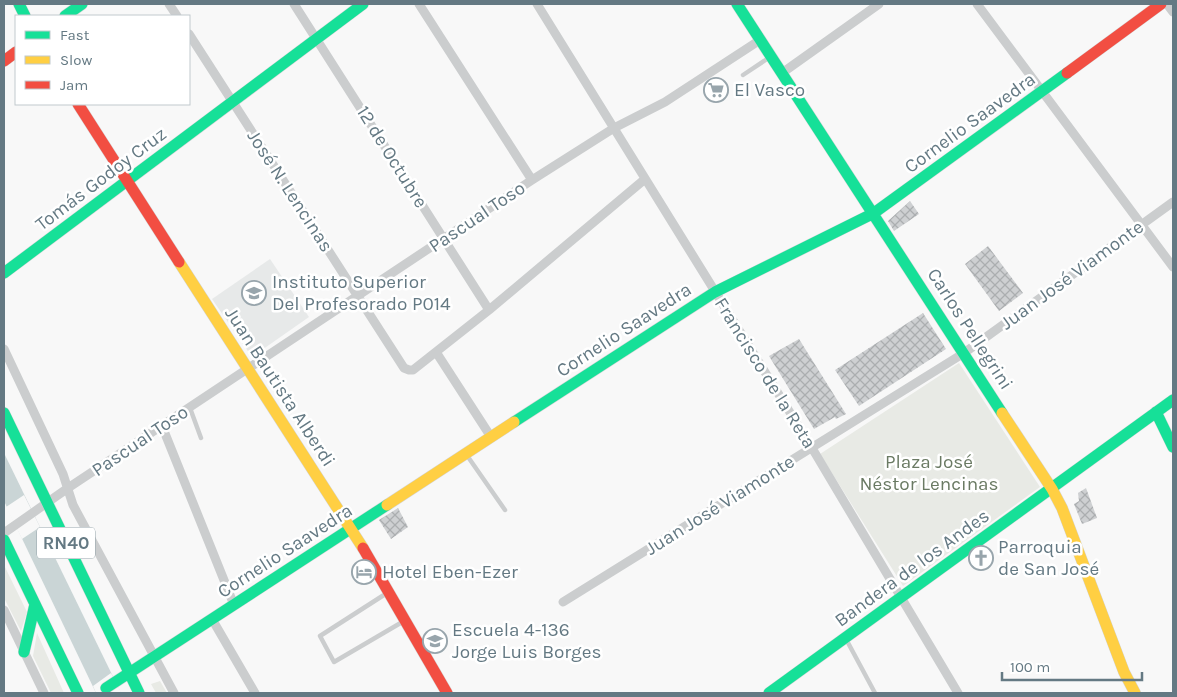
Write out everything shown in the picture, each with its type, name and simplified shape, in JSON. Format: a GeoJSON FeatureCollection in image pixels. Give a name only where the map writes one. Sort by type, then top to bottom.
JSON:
{"type":"FeatureCollection","features":[{"type":"Feature","properties":{"kind":"main road"},"geometry":{"type":"LineString","coordinates":[[66,15],[82,4]]}},
{"type":"Feature","properties":{"kind":"main road","name":"Tomás Godoy Cruz"},"geometry":{"type":"LineString","coordinates":[[4,273],[363,4]]}},
{"type":"Feature","properties":{"kind":"main road","name":"Carlos Pellegrini"},"geometry":{"type":"LineString","coordinates":[[737,4],[1052,489],[1062,508],[1124,672],[1135,693]]}},
{"type":"Feature","properties":{"kind":"main road","name":"Cornelio Saavedra"},"geometry":{"type":"LineString","coordinates":[[107,688],[715,292],[874,213],[1161,4]]}},
{"type":"Feature","properties":{"kind":"main road"},"geometry":{"type":"LineString","coordinates":[[4,61],[15,53]]}},
{"type":"Feature","properties":{"kind":"main road","name":"Juan Bautista Alberdi"},"geometry":{"type":"LineString","coordinates":[[79,105],[352,529],[447,693]]}},
{"type":"Feature","properties":{"kind":"main road","name":"Bandera de los Andes"},"geometry":{"type":"LineString","coordinates":[[769,693],[1173,400]]}},
{"type":"Feature","properties":{"kind":"main road"},"geometry":{"type":"LineString","coordinates":[[1156,412],[1173,447]]}},
{"type":"Feature","properties":{"kind":"main road","name":"RN40"},"geometry":{"type":"LineString","coordinates":[[4,414],[139,693]]}},
{"type":"Feature","properties":{"kind":"main road","name":"RN40"},"geometry":{"type":"LineString","coordinates":[[4,540],[78,693]]}},
{"type":"Feature","properties":{"kind":"main road"},"geometry":{"type":"LineString","coordinates":[[24,652],[35,604]]}},
{"type":"Feature","properties":{"kind":"street"},"geometry":{"type":"LineString","coordinates":[[169,4],[176,15]]}},
{"type":"Feature","properties":{"kind":"street","name":"12 de Octubre"},"geometry":{"type":"LineString","coordinates":[[294,4],[489,310]]}},
{"type":"Feature","properties":{"kind":"street"},"geometry":{"type":"LineString","coordinates":[[419,4],[532,180]]}},
{"type":"Feature","properties":{"kind":"street","name":"Francisco de la Reta"},"geometry":{"type":"LineString","coordinates":[[537,4],[812,448],[958,693]]}},
{"type":"Feature","properties":{"kind":"street"},"geometry":{"type":"LineString","coordinates":[[782,73],[879,4]]}},
{"type":"Feature","properties":{"kind":"street"},"geometry":{"type":"LineString","coordinates":[[977,4],[1173,267]]}},
{"type":"Feature","properties":{"kind":"street"},"geometry":{"type":"LineString","coordinates":[[1167,4],[1173,12]]}},
{"type":"Feature","properties":{"kind":"street","name":"José N. Lencinas"},"geometry":{"type":"LineString","coordinates":[[190,36],[404,368],[413,370],[436,352]]}},
{"type":"Feature","properties":{"kind":"street","name":"Pascual Toso"},"geometry":{"type":"LineString","coordinates":[[4,533],[68,488],[532,180],[614,128],[665,102],[760,40]]}},
{"type":"Feature","properties":{"kind":"street"},"geometry":{"type":"LineString","coordinates":[[491,437],[436,352],[645,179]]}},
{"type":"Feature","properties":{"kind":"street","name":"Juan José Viamonte"},"geometry":{"type":"LineString","coordinates":[[563,602],[964,353],[1173,202]]}},
{"type":"Feature","properties":{"kind":"street"},"geometry":{"type":"LineString","coordinates":[[4,349],[63,474],[73,506],[174,693]]}},
{"type":"Feature","properties":{"kind":"street"},"geometry":{"type":"LineString","coordinates":[[162,426],[234,605]]}},
{"type":"Feature","properties":{"kind":"street"},"geometry":{"type":"LineString","coordinates":[[4,610],[44,693]]}},
{"type":"Feature","properties":{"kind":"street"},"geometry":{"type":"LineString","coordinates":[[212,619],[255,693]]}},
{"type":"Feature","properties":{"kind":"lane"},"geometry":{"type":"LineString","coordinates":[[743,75],[771,56]]}},
{"type":"Feature","properties":{"kind":"lane"},"geometry":{"type":"LineString","coordinates":[[190,408],[201,438]]}},
{"type":"Feature","properties":{"kind":"lane"},"geometry":{"type":"LineString","coordinates":[[466,453],[505,510]]}},
{"type":"Feature","properties":{"kind":"lane"},"geometry":{"type":"LineString","coordinates":[[389,593],[320,636],[334,662],[405,620]]}},
{"type":"Feature","properties":{"kind":"lane"},"geometry":{"type":"LineString","coordinates":[[846,638],[876,693]]}},
{"type":"Feature","properties":{"kind":"shaded area"},"geometry":{"type":"Polygon","coordinates":[[[270,259],[309,317],[252,357],[212,299],[270,259]]]}},
{"type":"Feature","properties":{"kind":"shaded area"},"geometry":{"type":"Polygon","coordinates":[[[4,453],[121,693],[96,693],[4,501],[4,453]]]}},
{"type":"Feature","properties":{"kind":"green space","name":"Plaza José Néstor Lencinas"},"geometry":{"type":"Polygon","coordinates":[[[959,363],[1040,487],[903,586],[820,454],[959,363]]]}},
{"type":"Feature","properties":{"kind":"green space"},"geometry":{"type":"Polygon","coordinates":[[[4,565],[27,612],[21,631],[4,598],[4,565]]]}},
{"type":"Feature","properties":{"kind":"green space"},"geometry":{"type":"Polygon","coordinates":[[[37,633],[64,693],[51,693],[33,656],[37,633]]]}},
{"type":"Feature","properties":{"kind":"green space"},"geometry":{"type":"Polygon","coordinates":[[[160,681],[167,693],[156,693],[151,684],[160,681]]]}},
{"type":"Feature","properties":{"kind":"pier"},"geometry":{"type":"Polygon","coordinates":[[[24,495],[40,527],[22,539],[6,507],[24,495]]]}},
{"type":"Feature","properties":{"kind":"pier"},"geometry":{"type":"Polygon","coordinates":[[[111,673],[121,692],[96,693],[93,686],[111,673]]]}},
{"type":"Feature","properties":{"kind":"building"},"geometry":{"type":"Polygon","coordinates":[[[910,201],[919,214],[894,231],[888,221],[910,201]]]}},
{"type":"Feature","properties":{"kind":"building"},"geometry":{"type":"Polygon","coordinates":[[[988,246],[1023,293],[999,311],[965,264],[988,246]]]}},
{"type":"Feature","properties":{"kind":"building"},"geometry":{"type":"Polygon","coordinates":[[[923,313],[946,349],[859,406],[835,370],[923,313]]]}},
{"type":"Feature","properties":{"kind":"building"},"geometry":{"type":"Polygon","coordinates":[[[799,339],[846,414],[836,419],[835,417],[814,429],[769,356],[799,339]]]}},
{"type":"Feature","properties":{"kind":"building"},"geometry":{"type":"Polygon","coordinates":[[[1086,488],[1097,518],[1082,524],[1074,504],[1079,501],[1078,493],[1086,488]]]}},
{"type":"Feature","properties":{"kind":"building"},"geometry":{"type":"Polygon","coordinates":[[[398,508],[408,527],[391,539],[379,520],[398,508]]]}},
{"type":"Feature","properties":{"kind":"traffic: fast"},"geometry":{"type":"LineString","coordinates":[[19,4],[24,15]]}},
{"type":"Feature","properties":{"kind":"traffic: fast"},"geometry":{"type":"LineString","coordinates":[[66,15],[82,4]]}},
{"type":"Feature","properties":{"kind":"traffic: fast"},"geometry":{"type":"LineString","coordinates":[[4,273],[363,4]]}},
{"type":"Feature","properties":{"kind":"traffic: fast"},"geometry":{"type":"LineString","coordinates":[[737,4],[1002,413]]}},
{"type":"Feature","properties":{"kind":"traffic: fast"},"geometry":{"type":"LineString","coordinates":[[514,422],[715,292],[874,213],[1067,73]]}},
{"type":"Feature","properties":{"kind":"traffic: fast"},"geometry":{"type":"LineString","coordinates":[[769,693],[1173,400]]}},
{"type":"Feature","properties":{"kind":"traffic: fast"},"geometry":{"type":"LineString","coordinates":[[1156,412],[1173,447]]}},
{"type":"Feature","properties":{"kind":"traffic: fast"},"geometry":{"type":"LineString","coordinates":[[4,413],[139,693]]}},
{"type":"Feature","properties":{"kind":"traffic: fast"},"geometry":{"type":"LineString","coordinates":[[106,688],[387,505]]}},
{"type":"Feature","properties":{"kind":"traffic: fast"},"geometry":{"type":"LineString","coordinates":[[4,540],[78,693]]}},
{"type":"Feature","properties":{"kind":"traffic: fast"},"geometry":{"type":"LineString","coordinates":[[24,652],[35,604]]}},
{"type":"Feature","properties":{"kind":"traffic: slow"},"geometry":{"type":"LineString","coordinates":[[179,262],[363,548]]}},
{"type":"Feature","properties":{"kind":"traffic: slow"},"geometry":{"type":"LineString","coordinates":[[1002,413],[1052,489],[1062,508],[1124,672],[1135,693]]}},
{"type":"Feature","properties":{"kind":"traffic: slow"},"geometry":{"type":"LineString","coordinates":[[387,505],[514,422]]}},
{"type":"Feature","properties":{"kind":"traffic: jam"},"geometry":{"type":"LineString","coordinates":[[1067,73],[1161,4]]}},
{"type":"Feature","properties":{"kind":"traffic: jam"},"geometry":{"type":"LineString","coordinates":[[4,61],[15,53]]}},
{"type":"Feature","properties":{"kind":"traffic: jam"},"geometry":{"type":"LineString","coordinates":[[79,105],[179,262]]}},
{"type":"Feature","properties":{"kind":"traffic: jam"},"geometry":{"type":"LineString","coordinates":[[363,548],[447,693]]}},
{"type":"Feature","properties":{"kind":"place","name":"El Vasco"},"geometry":{"type":"Point","coordinates":[716,90]}},
{"type":"Feature","properties":{"kind":"place","name":"Instituto Superior Del Profesorado P014"},"geometry":{"type":"Point","coordinates":[254,293]}},
{"type":"Feature","properties":{"kind":"place","name":"Parroquia de San José"},"geometry":{"type":"Point","coordinates":[981,558]}},
{"type":"Feature","properties":{"kind":"place","name":"Hotel Eben-Ezer"},"geometry":{"type":"Point","coordinates":[364,572]}},
{"type":"Feature","properties":{"kind":"place","name":"Escuela 4-136 Jorge Luis Borges"},"geometry":{"type":"Point","coordinates":[435,641]}}]}
